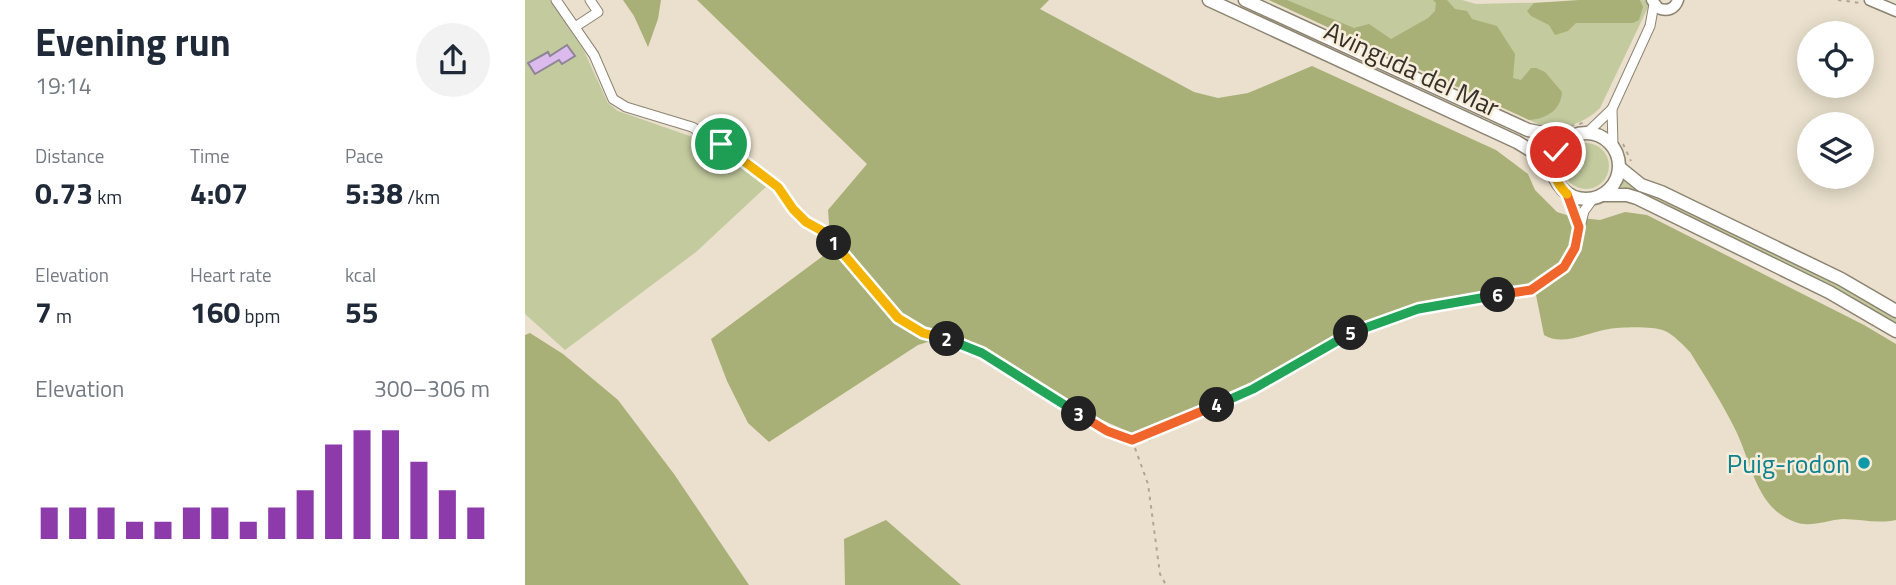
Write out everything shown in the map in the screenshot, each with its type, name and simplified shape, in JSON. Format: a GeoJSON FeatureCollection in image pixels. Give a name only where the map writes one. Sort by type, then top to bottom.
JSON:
{"type":"FeatureCollection","features":[{"type":"Feature","properties":{"kind":"main road","name":"Avinguda del Mar"},"geometry":{"type":"LineString","coordinates":[[1209,0],[1517,142],[1535,153],[1553,170]]}},
{"type":"Feature","properties":{"kind":"main road","name":"Avinguda del Mar"},"geometry":{"type":"LineString","coordinates":[[1245,0],[1528,130],[1566,133]]}},
{"type":"Feature","properties":{"kind":"main road"},"geometry":{"type":"LineString","coordinates":[[1598,198],[1612,188],[1620,168],[1617,140],[1587,133],[1566,133],[1556,152],[1553,170],[1560,187],[1567,194],[1575,198],[1598,198],[1627,195],[1637,198],[1829,292],[1896,331]]}},
{"type":"Feature","properties":{"kind":"main road"},"geometry":{"type":"LineString","coordinates":[[1620,168],[1641,185],[1661,192],[1841,279],[1896,311]]}},
{"type":"Feature","properties":{"kind":"street"},"geometry":{"type":"LineString","coordinates":[[556,0],[594,55],[613,99],[626,107],[692,127],[721,144],[778,187],[800,215],[826,233],[898,318],[923,333],[951,340],[982,353],[1107,431],[1132,440],[1253,389],[1351,333],[1418,309],[1531,290],[1564,267],[1575,248],[1584,211],[1598,198]]}},
{"type":"Feature","properties":{"kind":"street"},"geometry":{"type":"LineString","coordinates":[[575,27],[598,12],[590,0]]}},
{"type":"Feature","properties":{"kind":"street"},"geometry":{"type":"LineString","coordinates":[[1650,26],[1675,6],[1678,0]]}},
{"type":"Feature","properties":{"kind":"street"},"geometry":{"type":"LineString","coordinates":[[1870,0],[1896,10]]}},
{"type":"Feature","properties":{"kind":"street"},"geometry":{"type":"LineString","coordinates":[[1587,133],[1612,109],[1650,26],[1653,2],[1667,10]]}},
{"type":"Feature","properties":{"kind":"street"},"geometry":{"type":"LineString","coordinates":[[1612,109],[1617,140]]}},
{"type":"Feature","properties":{"kind":"street"},"geometry":{"type":"LineString","coordinates":[[1567,194],[1579,227]]}},
{"type":"Feature","properties":{"kind":"path"},"geometry":{"type":"LineString","coordinates":[[1566,133],[1592,118]]}},
{"type":"Feature","properties":{"kind":"path"},"geometry":{"type":"LineString","coordinates":[[1617,140],[1634,165]]}},
{"type":"Feature","properties":{"kind":"path"},"geometry":{"type":"LineString","coordinates":[[1132,440],[1147,484],[1160,574],[1166,585]]}},
{"type":"Feature","properties":{"kind":"green space"},"geometry":{"type":"Polygon","coordinates":[[[525,0],[550,0],[584,51],[608,103],[618,111],[707,142],[766,187],[696,252],[565,350],[525,314],[525,0]]]}},
{"type":"Feature","properties":{"kind":"green space"},"geometry":{"type":"Polygon","coordinates":[[[623,0],[661,0],[658,19],[648,47],[634,16],[623,0]]]}},
{"type":"Feature","properties":{"kind":"green space"},"geometry":{"type":"Polygon","coordinates":[[[697,0],[1049,0],[1040,9],[1194,92],[1218,98],[1248,93],[1312,66],[1496,150],[1528,174],[1535,190],[1557,212],[1600,220],[1625,212],[1647,215],[1864,325],[1896,344],[1896,520],[1843,519],[1801,524],[1782,515],[1763,496],[1726,411],[1690,352],[1678,340],[1665,331],[1637,327],[1609,329],[1567,339],[1551,338],[1544,335],[1536,295],[1448,306],[1358,332],[1149,441],[1080,410],[1004,361],[953,334],[918,345],[769,442],[748,423],[727,381],[711,339],[831,250],[828,210],[867,164],[697,0]]]}},
{"type":"Feature","properties":{"kind":"green space"},"geometry":{"type":"Polygon","coordinates":[[[1269,0],[1462,0],[1476,4],[1650,0],[1650,3],[1600,108],[1579,122],[1554,127],[1538,124],[1269,0]]]}},
{"type":"Feature","properties":{"kind":"green space"},"geometry":{"type":"Polygon","coordinates":[[[1269,0],[1287,0],[1354,28],[1369,24],[1391,39],[1428,18],[1435,11],[1436,3],[1433,0],[1447,0],[1455,9],[1467,11],[1472,19],[1497,26],[1515,54],[1513,78],[1521,80],[1531,68],[1536,68],[1545,72],[1562,92],[1561,99],[1551,113],[1529,120],[1269,0]]]}},
{"type":"Feature","properties":{"kind":"green space"},"geometry":{"type":"Polygon","coordinates":[[[1640,0],[1643,7],[1639,20],[1633,23],[1576,23],[1568,31],[1555,35],[1549,25],[1527,11],[1534,3],[1640,0]]]}},
{"type":"Feature","properties":{"kind":"green space"},"geometry":{"type":"Polygon","coordinates":[[[1586,143],[1602,150],[1609,166],[1602,182],[1586,189],[1570,182],[1563,166],[1570,150],[1586,143]]]}},
{"type":"Feature","properties":{"kind":"green space"},"geometry":{"type":"Polygon","coordinates":[[[1625,176],[1845,287],[1896,317],[1896,324],[1769,255],[1621,187],[1625,176]]]}},
{"type":"Feature","properties":{"kind":"green space"},"geometry":{"type":"Polygon","coordinates":[[[530,333],[563,354],[618,400],[674,474],[749,585],[525,585],[525,335],[530,333]]]}},
{"type":"Feature","properties":{"kind":"green space"},"geometry":{"type":"Polygon","coordinates":[[[886,520],[961,585],[845,585],[844,539],[886,520]]]}},
{"type":"Feature","properties":{"kind":"building"},"geometry":{"type":"Polygon","coordinates":[[[567,45],[575,56],[562,64],[559,60],[535,74],[528,63],[548,52],[550,56],[567,45]]]}},
{"type":"Feature","properties":{"kind":"place","name":"Puig-rodon"},"geometry":{"type":"Point","coordinates":[1864,463]}},
{"type":"Feature","properties":{"kind":"route"},"geometry":{"type":"LineString","coordinates":[[721,144],[778,187],[806,222],[826,233],[898,318],[923,333],[951,340],[982,353],[1107,431],[1132,440],[1253,389],[1351,333],[1418,309],[1531,290],[1564,267],[1575,248],[1579,227],[1567,194],[1555,179],[1553,161],[1556,152]]}}]}
